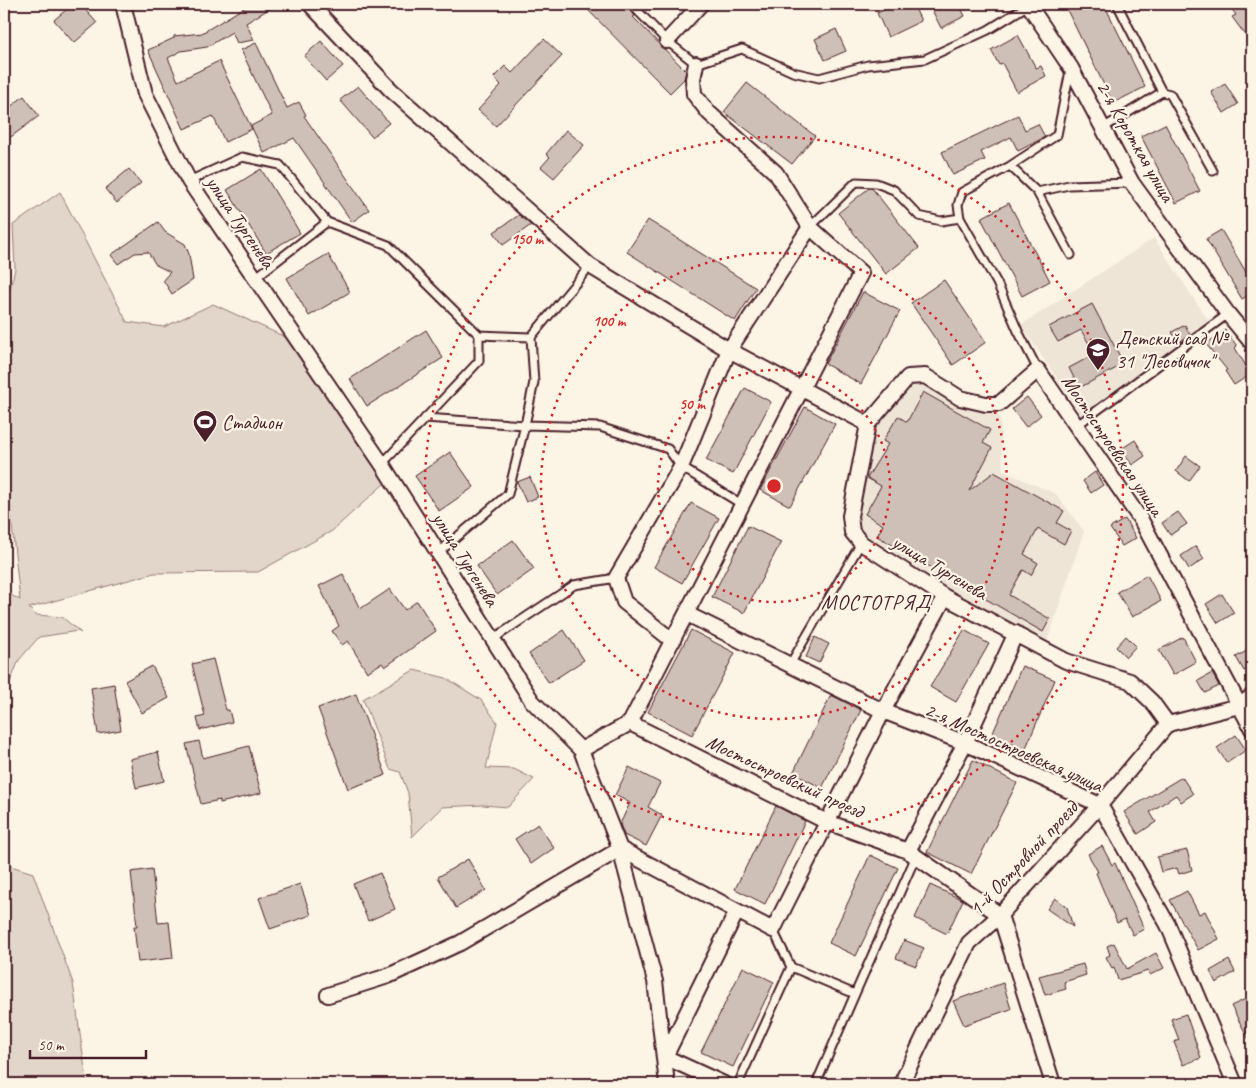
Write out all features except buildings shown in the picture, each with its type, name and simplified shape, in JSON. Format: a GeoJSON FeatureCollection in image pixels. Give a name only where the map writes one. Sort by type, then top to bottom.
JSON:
{"type":"FeatureCollection","features":[{"type":"Feature","properties":{"kind":"street","name":"улица Тургенева"},"geometry":{"type":"LineString","coordinates":[[123,4],[145,94],[189,181],[382,464],[532,701],[581,750]]}},
{"type":"Feature","properties":{"kind":"street"},"geometry":{"type":"LineString","coordinates":[[310,4],[391,90],[590,266],[730,350],[803,387],[868,424]]}},
{"type":"Feature","properties":{"kind":"street"},"geometry":{"type":"LineString","coordinates":[[667,42],[701,4]]}},
{"type":"Feature","properties":{"kind":"street","name":"2-я Короткая улица"},"geometry":{"type":"LineString","coordinates":[[1029,4],[1071,68],[1132,182],[1228,314],[1252,343]]}},
{"type":"Feature","properties":{"kind":"street"},"geometry":{"type":"LineString","coordinates":[[667,1084],[655,981],[620,849],[581,750],[630,723],[860,273],[810,227],[776,173],[709,113],[694,94],[693,79],[696,64]]}},
{"type":"Feature","properties":{"kind":"street"},"geometry":{"type":"LineString","coordinates":[[673,641],[624,602],[616,578],[681,467],[730,350],[810,227]]}},
{"type":"Feature","properties":{"kind":"street","name":"Мостостроевская улица"},"geometry":{"type":"LineString","coordinates":[[868,424],[908,377],[925,376],[960,398],[986,404],[999,404],[1038,370],[1141,520],[1252,729]]}},
{"type":"Feature","properties":{"kind":"street","name":"улица Тургенева"},"geometry":{"type":"LineString","coordinates":[[868,424],[850,516],[852,532],[861,543],[945,596],[1066,661],[1130,681],[1152,702],[1168,724]]}},
{"type":"Feature","properties":{"kind":"street"},"geometry":{"type":"LineString","coordinates":[[620,849],[772,930],[883,711],[945,596]]}},
{"type":"Feature","properties":{"kind":"street","name":"2-я Мостостроевская улица"},"geometry":{"type":"LineString","coordinates":[[687,614],[883,711],[965,743],[1100,805],[1168,925],[1235,1084]]}},
{"type":"Feature","properties":{"kind":"street"},"geometry":{"type":"LineString","coordinates":[[912,853],[1016,633]]}},
{"type":"Feature","properties":{"kind":"street"},"geometry":{"type":"LineString","coordinates":[[1168,724],[1239,706],[1252,696]]}},
{"type":"Feature","properties":{"kind":"street","name":"Мостостроевский проезд"},"geometry":{"type":"LineString","coordinates":[[630,723],[827,822],[912,853],[1000,915]]}},
{"type":"Feature","properties":{"kind":"street","name":"1-й Островной проезд"},"geometry":{"type":"LineString","coordinates":[[901,1084],[969,943],[1000,915],[1100,805],[1168,724]]}},
{"type":"Feature","properties":{"kind":"street"},"geometry":{"type":"LineString","coordinates":[[328,995],[388,976],[460,943],[620,849]]}},
{"type":"Feature","properties":{"kind":"street"},"geometry":{"type":"LineString","coordinates":[[665,1057],[737,911]]}},
{"type":"Feature","properties":{"kind":"street"},"geometry":{"type":"LineString","coordinates":[[1000,915],[1053,1084]]}},
{"type":"Feature","properties":{"kind":"street"},"geometry":{"type":"LineString","coordinates":[[665,1057],[724,1084]]}},
{"type":"Feature","properties":{"kind":"lane"},"geometry":{"type":"LineString","coordinates":[[631,4],[667,42],[696,64],[742,49],[793,72],[819,78],[868,65],[925,59],[988,30],[1029,4]]}},
{"type":"Feature","properties":{"kind":"lane"},"geometry":{"type":"LineString","coordinates":[[1117,4],[1162,92]]}},
{"type":"Feature","properties":{"kind":"lane"},"geometry":{"type":"LineString","coordinates":[[1038,370],[997,284],[960,218],[958,205],[962,192],[1010,166],[1057,135],[1071,68]]}},
{"type":"Feature","properties":{"kind":"lane"},"geometry":{"type":"LineString","coordinates":[[1103,128],[1162,92],[1170,94],[1214,171]]}},
{"type":"Feature","properties":{"kind":"lane"},"geometry":{"type":"LineString","coordinates":[[189,181],[242,157],[280,165],[327,222],[388,245],[479,335],[531,337]]}},
{"type":"Feature","properties":{"kind":"lane"},"geometry":{"type":"LineString","coordinates":[[1010,166],[1037,192],[1071,255]]}},
{"type":"Feature","properties":{"kind":"lane"},"geometry":{"type":"LineString","coordinates":[[810,227],[856,182],[876,182],[894,190],[919,216],[941,221],[960,218]]}},
{"type":"Feature","properties":{"kind":"lane"},"geometry":{"type":"LineString","coordinates":[[1037,192],[1069,185],[1132,182]]}},
{"type":"Feature","properties":{"kind":"lane"},"geometry":{"type":"LineString","coordinates":[[255,278],[327,222]]}},
{"type":"Feature","properties":{"kind":"lane"},"geometry":{"type":"LineString","coordinates":[[438,553],[508,494],[534,382],[531,337],[590,266]]}},
{"type":"Feature","properties":{"kind":"lane"},"geometry":{"type":"LineString","coordinates":[[1076,426],[1228,314]]}},
{"type":"Feature","properties":{"kind":"lane"},"geometry":{"type":"LineString","coordinates":[[382,464],[479,360],[479,335]]}},
{"type":"Feature","properties":{"kind":"lane"},"geometry":{"type":"LineString","coordinates":[[425,418],[600,428],[668,449],[681,467],[743,505]]}},
{"type":"Feature","properties":{"kind":"lane"},"geometry":{"type":"LineString","coordinates":[[789,666],[861,543]]}},
{"type":"Feature","properties":{"kind":"lane"},"geometry":{"type":"LineString","coordinates":[[492,639],[574,585],[616,578]]}},
{"type":"Feature","properties":{"kind":"lane"},"geometry":{"type":"LineString","coordinates":[[816,1084],[912,853]]}},
{"type":"Feature","properties":{"kind":"lane"},"geometry":{"type":"LineString","coordinates":[[772,930],[791,967],[855,994]]}},
{"type":"Feature","properties":{"kind":"lane"},"geometry":{"type":"LineString","coordinates":[[738,1084],[791,967]]}},
{"type":"Feature","properties":{"kind":"shaded area"},"geometry":{"type":"Polygon","coordinates":[[[60,192],[127,322],[164,327],[213,304],[285,337],[385,483],[332,531],[258,572],[154,573],[29,608],[36,615],[62,617],[81,633],[78,631],[39,637],[19,660],[4,697],[4,591],[20,600],[11,517],[4,498],[4,313],[15,269],[13,225],[60,192]]]}},
{"type":"Feature","properties":{"kind":"shaded area","name":"Детский сад № 31 \"Лесовичок\""},"geometry":{"type":"Polygon","coordinates":[[[1154,238],[1210,323],[1082,416],[1021,325],[1154,238]]]}},
{"type":"Feature","properties":{"kind":"shaded area"},"geometry":{"type":"Polygon","coordinates":[[[923,367],[1000,417],[1003,471],[1056,494],[1084,531],[1045,648],[852,532],[869,422],[923,367]]]}},
{"type":"Feature","properties":{"kind":"shaded area"},"geometry":{"type":"Polygon","coordinates":[[[414,670],[446,678],[481,700],[497,722],[486,768],[514,769],[534,779],[508,807],[483,805],[442,807],[412,837],[408,793],[400,772],[390,769],[363,699],[414,670]]]}},
{"type":"Feature","properties":{"kind":"shaded area"},"geometry":{"type":"Polygon","coordinates":[[[4,833],[8,865],[33,873],[73,983],[87,1084],[4,1084],[4,833]]]}},
{"type":"Feature","properties":{"kind":"place","name":"Детский сад № 31 \"Лесовичок\""},"geometry":{"type":"Point","coordinates":[1098,371]}},
{"type":"Feature","properties":{"kind":"place","name":"Стадион"},"geometry":{"type":"Point","coordinates":[205,443]}},
{"type":"Feature","properties":{"kind":"district","name":"МОСТОТРЯД"},"geometry":{"type":"Point","coordinates":[876,602]}}]}
